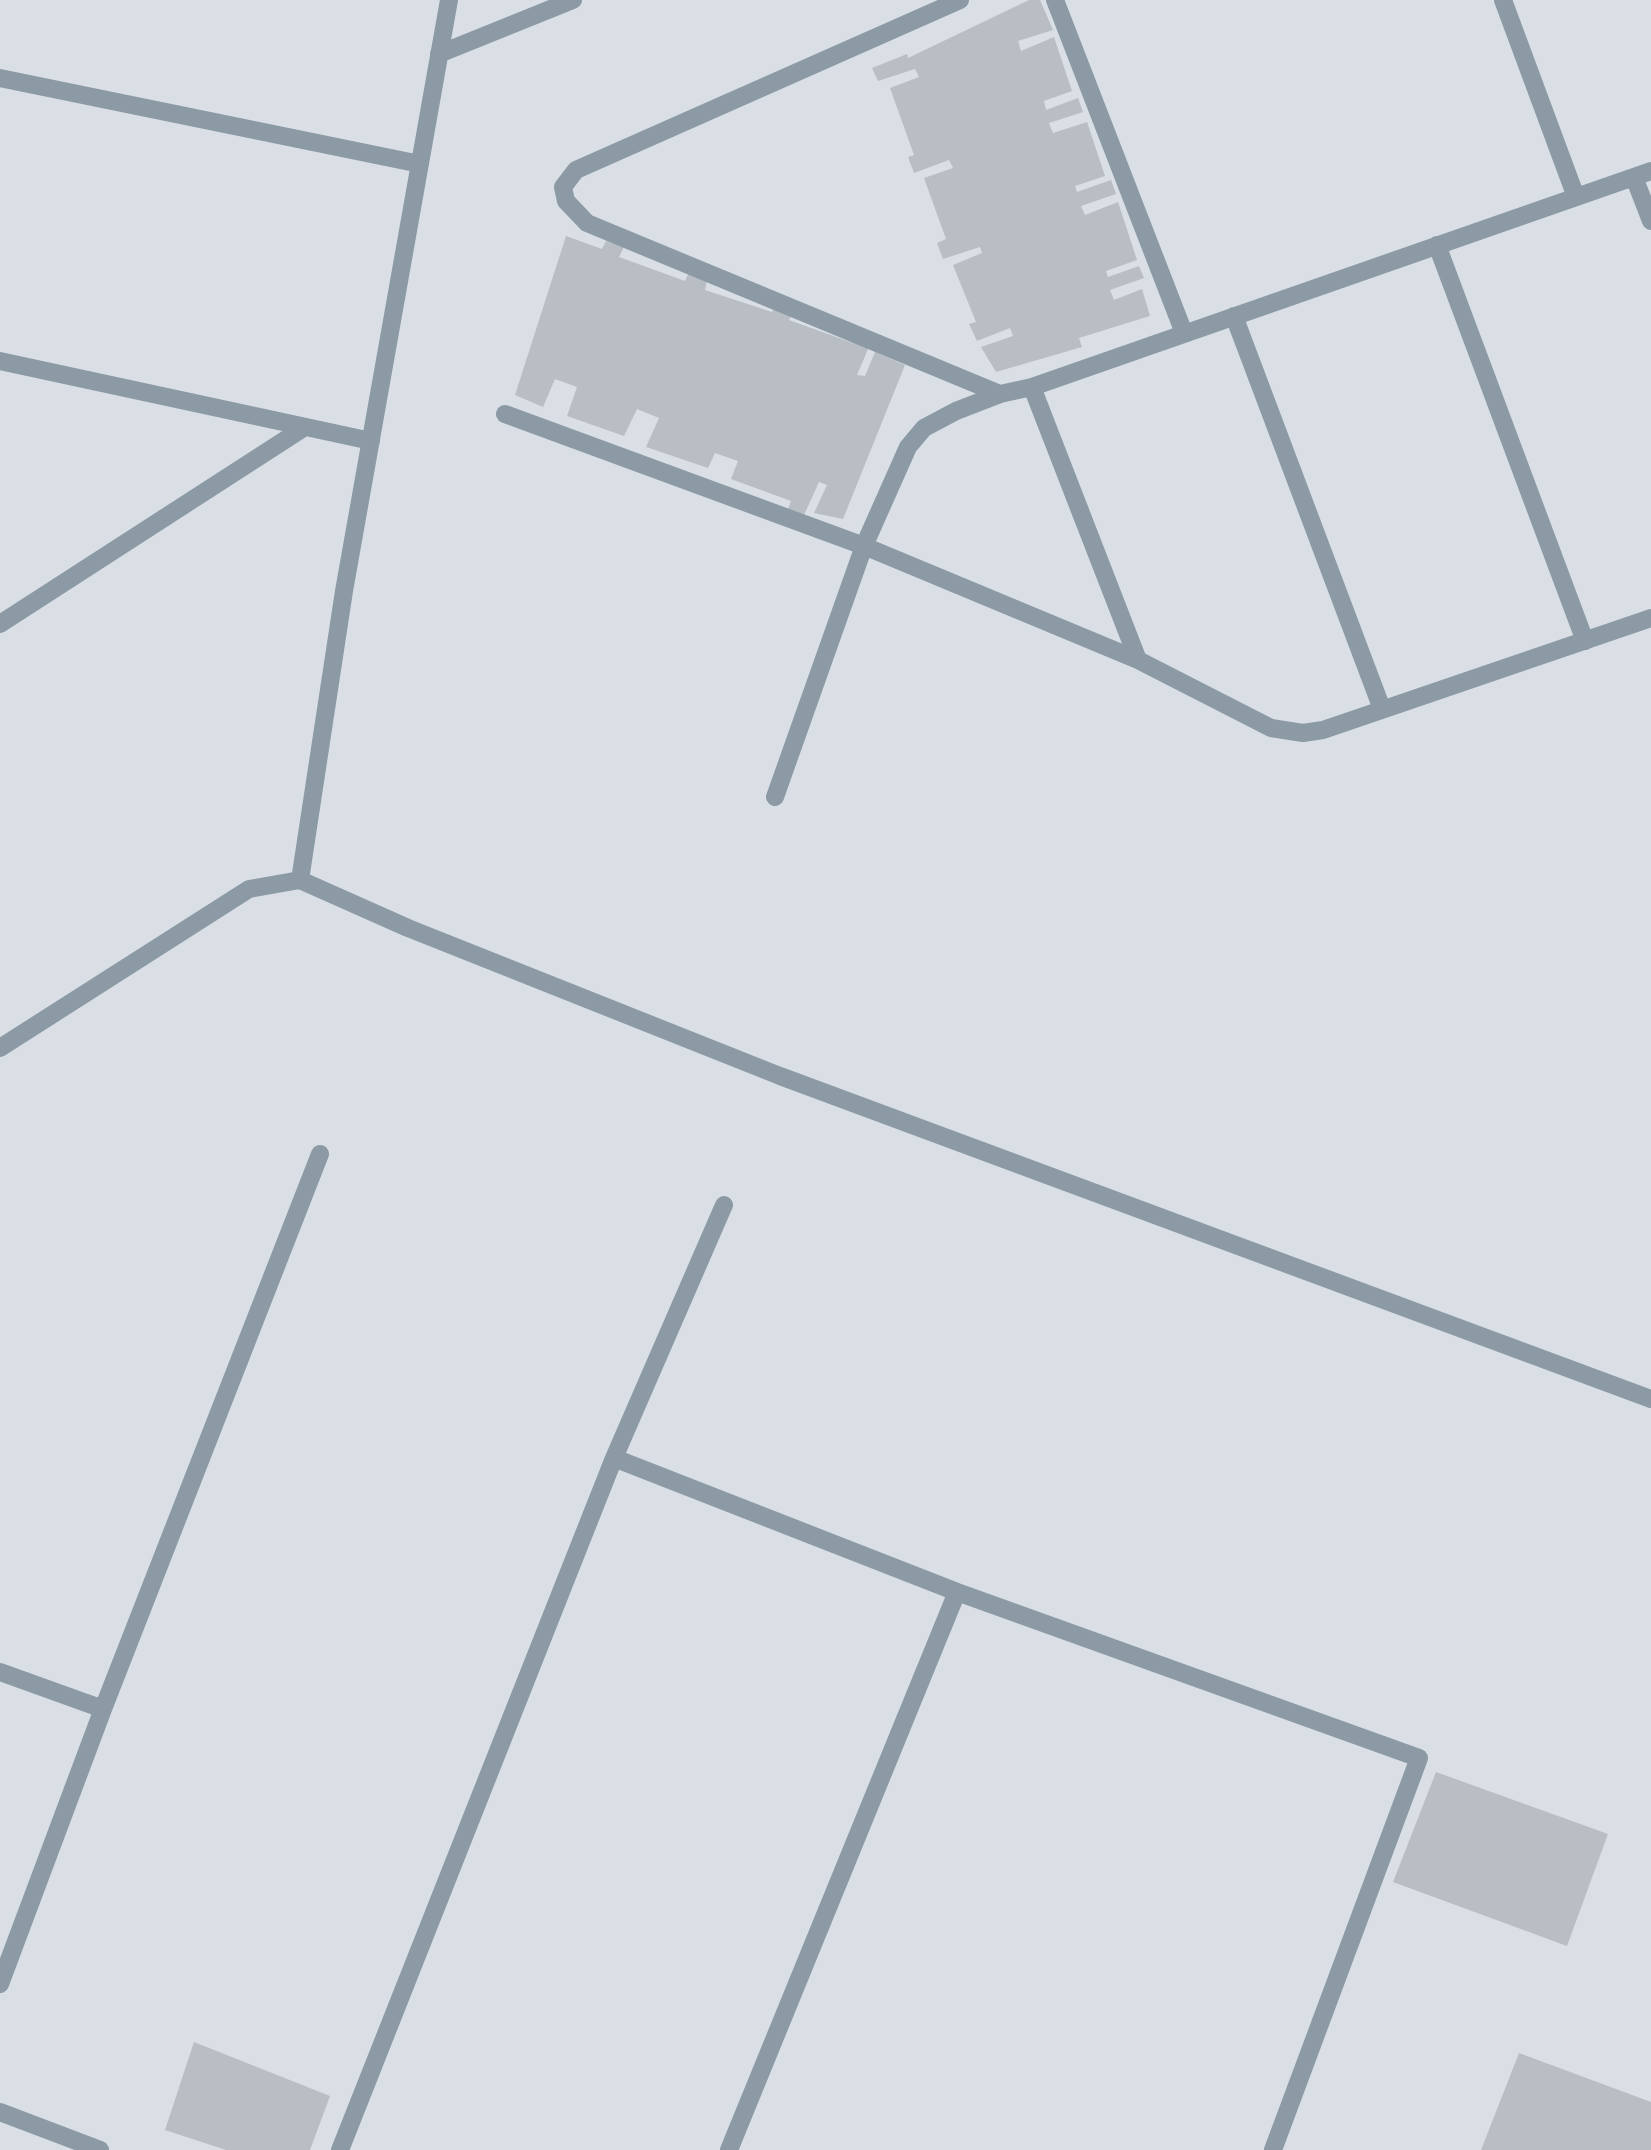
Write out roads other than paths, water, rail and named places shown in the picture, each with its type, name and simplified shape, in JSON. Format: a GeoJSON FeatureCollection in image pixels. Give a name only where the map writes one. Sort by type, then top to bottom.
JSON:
{"type":"FeatureCollection","features":[{"type":"Feature","properties":{"kind":"street"},"geometry":{"type":"LineString","coordinates":[[300,880],[344,591],[449,0]]}},
{"type":"Feature","properties":{"kind":"street"},"geometry":{"type":"LineString","coordinates":[[439,54],[573,0]]}},
{"type":"Feature","properties":{"kind":"street"},"geometry":{"type":"LineString","coordinates":[[960,0],[576,170],[563,187],[566,201],[587,223],[1000,394]]}},
{"type":"Feature","properties":{"kind":"street"},"geometry":{"type":"LineString","coordinates":[[1055,0],[1184,333]]}},
{"type":"Feature","properties":{"kind":"street"},"geometry":{"type":"LineString","coordinates":[[1503,0],[1576,197]]}},
{"type":"Feature","properties":{"kind":"street"},"geometry":{"type":"LineString","coordinates":[[0,78],[420,164]]}},
{"type":"Feature","properties":{"kind":"street"},"geometry":{"type":"LineString","coordinates":[[775,797],[864,546],[908,447],[924,428],[956,411],[1000,394],[1032,387],[1643,174],[1651,221]]}},
{"type":"Feature","properties":{"kind":"street"},"geometry":{"type":"LineString","coordinates":[[1437,245],[1586,641]]}},
{"type":"Feature","properties":{"kind":"street"},"geometry":{"type":"LineString","coordinates":[[1234,316],[1382,709]]}},
{"type":"Feature","properties":{"kind":"street"},"geometry":{"type":"LineString","coordinates":[[0,360],[371,441]]}},
{"type":"Feature","properties":{"kind":"street"},"geometry":{"type":"LineString","coordinates":[[1032,387],[1138,660]]}},
{"type":"Feature","properties":{"kind":"street"},"geometry":{"type":"LineString","coordinates":[[505,414],[864,546],[1138,660],[1271,728],[1303,733],[1323,730],[1651,618]]}},
{"type":"Feature","properties":{"kind":"street"},"geometry":{"type":"LineString","coordinates":[[0,625],[305,427]]}},
{"type":"Feature","properties":{"kind":"street"},"geometry":{"type":"LineString","coordinates":[[0,1048],[249,889],[300,880],[421,933],[780,1076],[1651,1399]]}},
{"type":"Feature","properties":{"kind":"street"},"geometry":{"type":"LineString","coordinates":[[0,1984],[103,1709],[320,1154]]}},
{"type":"Feature","properties":{"kind":"street"},"geometry":{"type":"LineString","coordinates":[[340,2150],[614,1458],[724,1205]]}},
{"type":"Feature","properties":{"kind":"street"},"geometry":{"type":"LineString","coordinates":[[614,1458],[957,1592],[1419,1758],[1273,2150]]}},
{"type":"Feature","properties":{"kind":"street"},"geometry":{"type":"LineString","coordinates":[[729,2150],[957,1592]]}},
{"type":"Feature","properties":{"kind":"street"},"geometry":{"type":"LineString","coordinates":[[0,1672],[103,1709]]}},
{"type":"Feature","properties":{"kind":"street"},"geometry":{"type":"LineString","coordinates":[[0,2112],[100,2150]]}}]}
